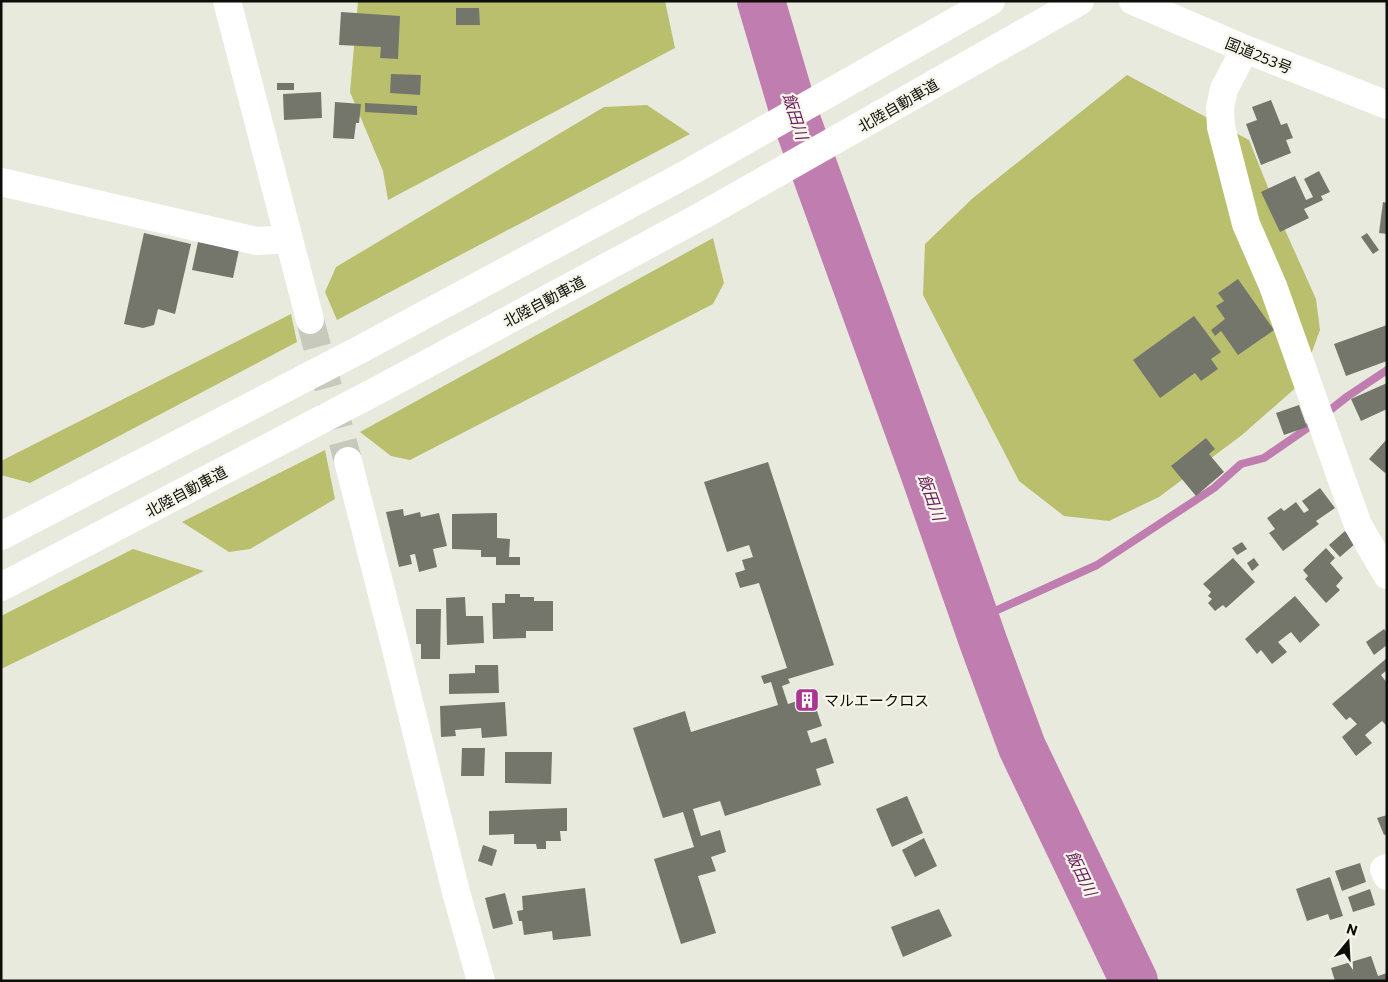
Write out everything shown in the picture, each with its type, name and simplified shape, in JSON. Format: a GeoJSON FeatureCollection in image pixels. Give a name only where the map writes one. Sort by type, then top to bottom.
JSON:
{"type":"FeatureCollection","features":[{"type":"Feature","properties":{"kind":"main road"},"geometry":{"type":"LineString","coordinates":[[227,1],[310,320]]}},
{"type":"Feature","properties":{"kind":"main road"},"geometry":{"type":"LineString","coordinates":[[1,536],[370,344],[690,172],[991,1]]}},
{"type":"Feature","properties":{"kind":"main road","name":"北陸自動車道"},"geometry":{"type":"LineString","coordinates":[[1,588],[382,388],[705,214],[1080,1]]}},
{"type":"Feature","properties":{"kind":"main road","name":"国道253号"},"geometry":{"type":"LineString","coordinates":[[1133,1],[1245,49],[1387,106]]}},
{"type":"Feature","properties":{"kind":"main road"},"geometry":{"type":"LineString","coordinates":[[1245,49],[1224,89],[1220,108],[1222,127],[1246,224],[1273,286],[1358,525],[1387,575]]}},
{"type":"Feature","properties":{"kind":"main road"},"geometry":{"type":"LineString","coordinates":[[1,182],[257,241],[289,239]]}},
{"type":"Feature","properties":{"kind":"main road"},"geometry":{"type":"LineString","coordinates":[[348,461],[456,892],[481,981]]}},
{"type":"Feature","properties":{"kind":"main road"},"geometry":{"type":"LineString","coordinates":[[1387,868],[1384,869],[1387,876]]}},
{"type":"Feature","properties":{"kind":"green space"},"geometry":{"type":"Polygon","coordinates":[[[358,1],[665,1],[675,48],[388,200],[383,171],[350,92],[358,1]]]}},
{"type":"Feature","properties":{"kind":"green space"},"geometry":{"type":"Polygon","coordinates":[[[1127,75],[1249,140],[1285,230],[1316,299],[1320,330],[1300,384],[1242,435],[1159,497],[1109,521],[1064,516],[1019,481],[923,295],[925,244],[973,198],[1127,75]]]}},
{"type":"Feature","properties":{"kind":"green space"},"geometry":{"type":"Polygon","coordinates":[[[647,105],[690,134],[337,320],[325,292],[336,267],[604,107],[647,105]]]}},
{"type":"Feature","properties":{"kind":"green space"},"geometry":{"type":"Polygon","coordinates":[[[713,238],[724,283],[713,304],[410,460],[391,456],[360,432],[713,238]]]}},
{"type":"Feature","properties":{"kind":"green space"},"geometry":{"type":"Polygon","coordinates":[[[291,314],[297,342],[30,483],[1,475],[1,461],[291,314]]]}},
{"type":"Feature","properties":{"kind":"green space"},"geometry":{"type":"Polygon","coordinates":[[[325,450],[335,499],[250,549],[229,552],[182,522],[325,450]]]}},
{"type":"Feature","properties":{"kind":"green space"},"geometry":{"type":"Polygon","coordinates":[[[133,549],[204,571],[1,669],[1,616],[133,549]]]}},
{"type":"Feature","properties":{"kind":"building"},"geometry":{"type":"Polygon","coordinates":[[[456,8],[479,8],[480,25],[456,25],[456,8]]]}},
{"type":"Feature","properties":{"kind":"building"},"geometry":{"type":"Polygon","coordinates":[[[341,12],[400,16],[398,59],[380,58],[381,47],[339,45],[341,12]]]}},
{"type":"Feature","properties":{"kind":"building"},"geometry":{"type":"Polygon","coordinates":[[[391,74],[421,75],[420,95],[390,93],[391,74]]]}},
{"type":"Feature","properties":{"kind":"building"},"geometry":{"type":"Polygon","coordinates":[[[277,83],[294,83],[294,90],[277,90],[277,83]]]}},
{"type":"Feature","properties":{"kind":"building"},"geometry":{"type":"Polygon","coordinates":[[[321,92],[322,118],[284,120],[283,94],[321,92]]]}},
{"type":"Feature","properties":{"kind":"building"},"geometry":{"type":"Polygon","coordinates":[[[1271,100],[1281,125],[1287,123],[1293,138],[1286,140],[1291,153],[1261,165],[1246,124],[1257,120],[1252,107],[1271,100]]]}},
{"type":"Feature","properties":{"kind":"building"},"geometry":{"type":"Polygon","coordinates":[[[335,102],[361,104],[359,123],[356,123],[354,139],[333,138],[335,102]]]}},
{"type":"Feature","properties":{"kind":"building"},"geometry":{"type":"Polygon","coordinates":[[[365,103],[417,106],[417,115],[365,112],[365,103]]]}},
{"type":"Feature","properties":{"kind":"building"},"geometry":{"type":"Polygon","coordinates":[[[1319,171],[1330,192],[1321,196],[1323,200],[1304,209],[1309,218],[1280,232],[1261,192],[1295,176],[1306,200],[1313,197],[1304,179],[1319,171]]]}},
{"type":"Feature","properties":{"kind":"building"},"geometry":{"type":"Polygon","coordinates":[[[1383,202],[1387,203],[1387,234],[1379,233],[1383,202]]]}},
{"type":"Feature","properties":{"kind":"building"},"geometry":{"type":"Polygon","coordinates":[[[144,233],[191,244],[175,314],[158,309],[154,325],[143,328],[124,324],[144,233]]]}},
{"type":"Feature","properties":{"kind":"building"},"geometry":{"type":"Polygon","coordinates":[[[1367,233],[1379,250],[1373,254],[1361,237],[1367,233]]]}},
{"type":"Feature","properties":{"kind":"building"},"geometry":{"type":"Polygon","coordinates":[[[198,242],[239,250],[233,278],[192,270],[198,242]]]}},
{"type":"Feature","properties":{"kind":"building"},"geometry":{"type":"Polygon","coordinates":[[[1238,279],[1274,330],[1238,355],[1221,331],[1215,336],[1211,330],[1225,319],[1216,306],[1224,301],[1218,293],[1238,279]]]}},
{"type":"Feature","properties":{"kind":"building"},"geometry":{"type":"Polygon","coordinates":[[[1194,316],[1221,352],[1211,359],[1218,369],[1201,381],[1195,373],[1160,398],[1133,360],[1194,316]]]}},
{"type":"Feature","properties":{"kind":"building"},"geometry":{"type":"Polygon","coordinates":[[[1387,325],[1387,361],[1346,376],[1334,344],[1387,325]]]}},
{"type":"Feature","properties":{"kind":"building"},"geometry":{"type":"Polygon","coordinates":[[[1387,383],[1387,409],[1361,421],[1351,399],[1387,383]]]}},
{"type":"Feature","properties":{"kind":"building"},"geometry":{"type":"Polygon","coordinates":[[[1299,405],[1307,427],[1284,435],[1276,413],[1299,405]]]}},
{"type":"Feature","properties":{"kind":"building"},"geometry":{"type":"Polygon","coordinates":[[[1206,438],[1215,449],[1209,454],[1224,472],[1196,496],[1171,466],[1206,438]]]}},
{"type":"Feature","properties":{"kind":"building"},"geometry":{"type":"Polygon","coordinates":[[[1387,439],[1387,471],[1385,473],[1369,459],[1387,439]]]}},
{"type":"Feature","properties":{"kind":"building","name":"マルエークロス"},"geometry":{"type":"Polygon","coordinates":[[[768,462],[834,665],[788,679],[790,683],[782,686],[788,704],[812,696],[822,726],[807,731],[811,743],[826,738],[834,763],[816,769],[821,785],[725,816],[720,801],[693,809],[701,836],[720,830],[726,852],[711,857],[716,871],[698,876],[716,933],[681,944],[654,859],[694,847],[683,812],[663,818],[633,728],[685,711],[691,732],[778,705],[771,682],[764,684],[761,676],[787,668],[759,583],[740,588],[735,573],[745,570],[742,560],[753,557],[749,545],[727,552],[704,482],[768,462]]]}},
{"type":"Feature","properties":{"kind":"building"},"geometry":{"type":"Polygon","coordinates":[[[1320,488],[1335,508],[1316,521],[1319,524],[1283,551],[1269,533],[1275,529],[1267,518],[1281,508],[1284,511],[1296,502],[1304,513],[1309,510],[1302,501],[1320,488]]]}},
{"type":"Feature","properties":{"kind":"building"},"geometry":{"type":"Polygon","coordinates":[[[403,509],[404,516],[420,512],[421,517],[439,513],[447,546],[433,549],[437,567],[419,572],[415,554],[410,555],[412,564],[399,567],[386,512],[403,509]]]}},
{"type":"Feature","properties":{"kind":"building"},"geometry":{"type":"Polygon","coordinates":[[[497,513],[497,538],[510,539],[509,557],[520,557],[520,565],[496,565],[496,557],[481,557],[481,550],[452,549],[452,514],[497,513]]]}},
{"type":"Feature","properties":{"kind":"building"},"geometry":{"type":"Polygon","coordinates":[[[1345,531],[1356,543],[1340,557],[1329,545],[1345,531]]]}},
{"type":"Feature","properties":{"kind":"building"},"geometry":{"type":"Polygon","coordinates":[[[1242,542],[1247,549],[1237,555],[1232,548],[1242,542]]]}},
{"type":"Feature","properties":{"kind":"building"},"geometry":{"type":"Polygon","coordinates":[[[1326,548],[1335,558],[1330,563],[1343,578],[1336,586],[1340,590],[1326,603],[1305,579],[1308,576],[1303,570],[1326,548]]]}},
{"type":"Feature","properties":{"kind":"building"},"geometry":{"type":"Polygon","coordinates":[[[1233,558],[1255,582],[1226,608],[1223,605],[1215,611],[1208,603],[1212,599],[1208,596],[1211,592],[1203,584],[1233,558]]]}},
{"type":"Feature","properties":{"kind":"building"},"geometry":{"type":"Polygon","coordinates":[[[1254,558],[1259,565],[1252,571],[1247,563],[1254,558]]]}},
{"type":"Feature","properties":{"kind":"building"},"geometry":{"type":"Polygon","coordinates":[[[505,594],[520,594],[520,597],[534,597],[534,601],[553,601],[553,631],[526,631],[526,638],[493,639],[492,603],[505,603],[505,594]]]}},
{"type":"Feature","properties":{"kind":"building"},"geometry":{"type":"Polygon","coordinates":[[[1295,596],[1320,625],[1300,643],[1291,632],[1278,642],[1287,652],[1272,664],[1261,650],[1257,654],[1245,639],[1295,596]]]}},
{"type":"Feature","properties":{"kind":"building"},"geometry":{"type":"Polygon","coordinates":[[[465,597],[466,616],[483,616],[484,643],[447,645],[446,598],[465,597]]]}},
{"type":"Feature","properties":{"kind":"building"},"geometry":{"type":"Polygon","coordinates":[[[416,609],[441,609],[440,659],[421,659],[421,644],[416,644],[416,609]]]}},
{"type":"Feature","properties":{"kind":"building"},"geometry":{"type":"Polygon","coordinates":[[[1384,629],[1387,633],[1387,645],[1374,655],[1366,642],[1384,629]]]}},
{"type":"Feature","properties":{"kind":"building"},"geometry":{"type":"Polygon","coordinates":[[[1387,658],[1387,670],[1381,675],[1387,683],[1387,726],[1382,721],[1365,735],[1372,743],[1356,756],[1342,737],[1357,724],[1350,717],[1346,720],[1332,704],[1387,658]]]}},
{"type":"Feature","properties":{"kind":"building"},"geometry":{"type":"Polygon","coordinates":[[[475,665],[498,665],[499,693],[449,694],[449,674],[475,673],[475,665]]]}},
{"type":"Feature","properties":{"kind":"building"},"geometry":{"type":"Polygon","coordinates":[[[505,702],[507,736],[482,738],[481,728],[455,730],[456,736],[441,737],[440,706],[505,702]]]}},
{"type":"Feature","properties":{"kind":"building"},"geometry":{"type":"Polygon","coordinates":[[[462,748],[485,748],[484,776],[461,776],[462,748]]]}},
{"type":"Feature","properties":{"kind":"building"},"geometry":{"type":"Polygon","coordinates":[[[505,752],[552,752],[551,784],[505,783],[505,752]]]}},
{"type":"Feature","properties":{"kind":"building"},"geometry":{"type":"Polygon","coordinates":[[[907,796],[923,833],[892,847],[876,809],[907,796]]]}},
{"type":"Feature","properties":{"kind":"building"},"geometry":{"type":"Polygon","coordinates":[[[567,808],[567,831],[560,831],[561,841],[546,841],[546,849],[537,849],[536,844],[514,844],[514,834],[489,835],[489,811],[567,808]]]}},
{"type":"Feature","properties":{"kind":"building"},"geometry":{"type":"Polygon","coordinates":[[[1387,815],[1387,834],[1384,835],[1377,818],[1387,815]]]}},
{"type":"Feature","properties":{"kind":"building"},"geometry":{"type":"Polygon","coordinates":[[[924,838],[937,866],[915,877],[902,850],[924,838]]]}},
{"type":"Feature","properties":{"kind":"building"},"geometry":{"type":"Polygon","coordinates":[[[483,845],[497,850],[492,866],[478,861],[483,845]]]}},
{"type":"Feature","properties":{"kind":"building"},"geometry":{"type":"Polygon","coordinates":[[[1360,863],[1366,882],[1342,891],[1335,871],[1360,863]]]}},
{"type":"Feature","properties":{"kind":"building"},"geometry":{"type":"Polygon","coordinates":[[[1330,877],[1343,916],[1330,920],[1328,914],[1307,921],[1296,889],[1330,877]]]}},
{"type":"Feature","properties":{"kind":"building"},"geometry":{"type":"Polygon","coordinates":[[[585,888],[591,936],[553,940],[552,931],[524,935],[522,921],[519,921],[517,911],[523,910],[522,896],[585,888]]]}},
{"type":"Feature","properties":{"kind":"building"},"geometry":{"type":"Polygon","coordinates":[[[1370,889],[1375,905],[1353,912],[1348,897],[1370,889]]]}},
{"type":"Feature","properties":{"kind":"building"},"geometry":{"type":"Polygon","coordinates":[[[505,893],[513,924],[493,929],[485,898],[505,893]]]}},
{"type":"Feature","properties":{"kind":"building"},"geometry":{"type":"Polygon","coordinates":[[[939,909],[952,936],[903,957],[891,927],[939,909]]]}},
{"type":"Feature","properties":{"kind":"building"},"geometry":{"type":"Polygon","coordinates":[[[1371,956],[1378,976],[1387,973],[1387,981],[1335,981],[1331,968],[1371,956]]]}},
{"type":"Feature","properties":{"kind":"waterway","name":"飯田川"},"geometry":{"type":"LineString","coordinates":[[761,1],[794,113],[1022,747],[1134,981]]}},
{"type":"Feature","properties":{"kind":"waterway"},"geometry":{"type":"LineString","coordinates":[[975,620],[1097,565],[1214,488],[1241,464],[1264,458],[1306,429],[1348,396],[1387,370]]}},
{"type":"Feature","properties":{"kind":"tunnel"},"geometry":{"type":"LineString","coordinates":[[310,320],[348,461]]}},
{"type":"Feature","properties":{"kind":"place","name":"マルエークロス"},"geometry":{"type":"Point","coordinates":[807,700]}}]}
